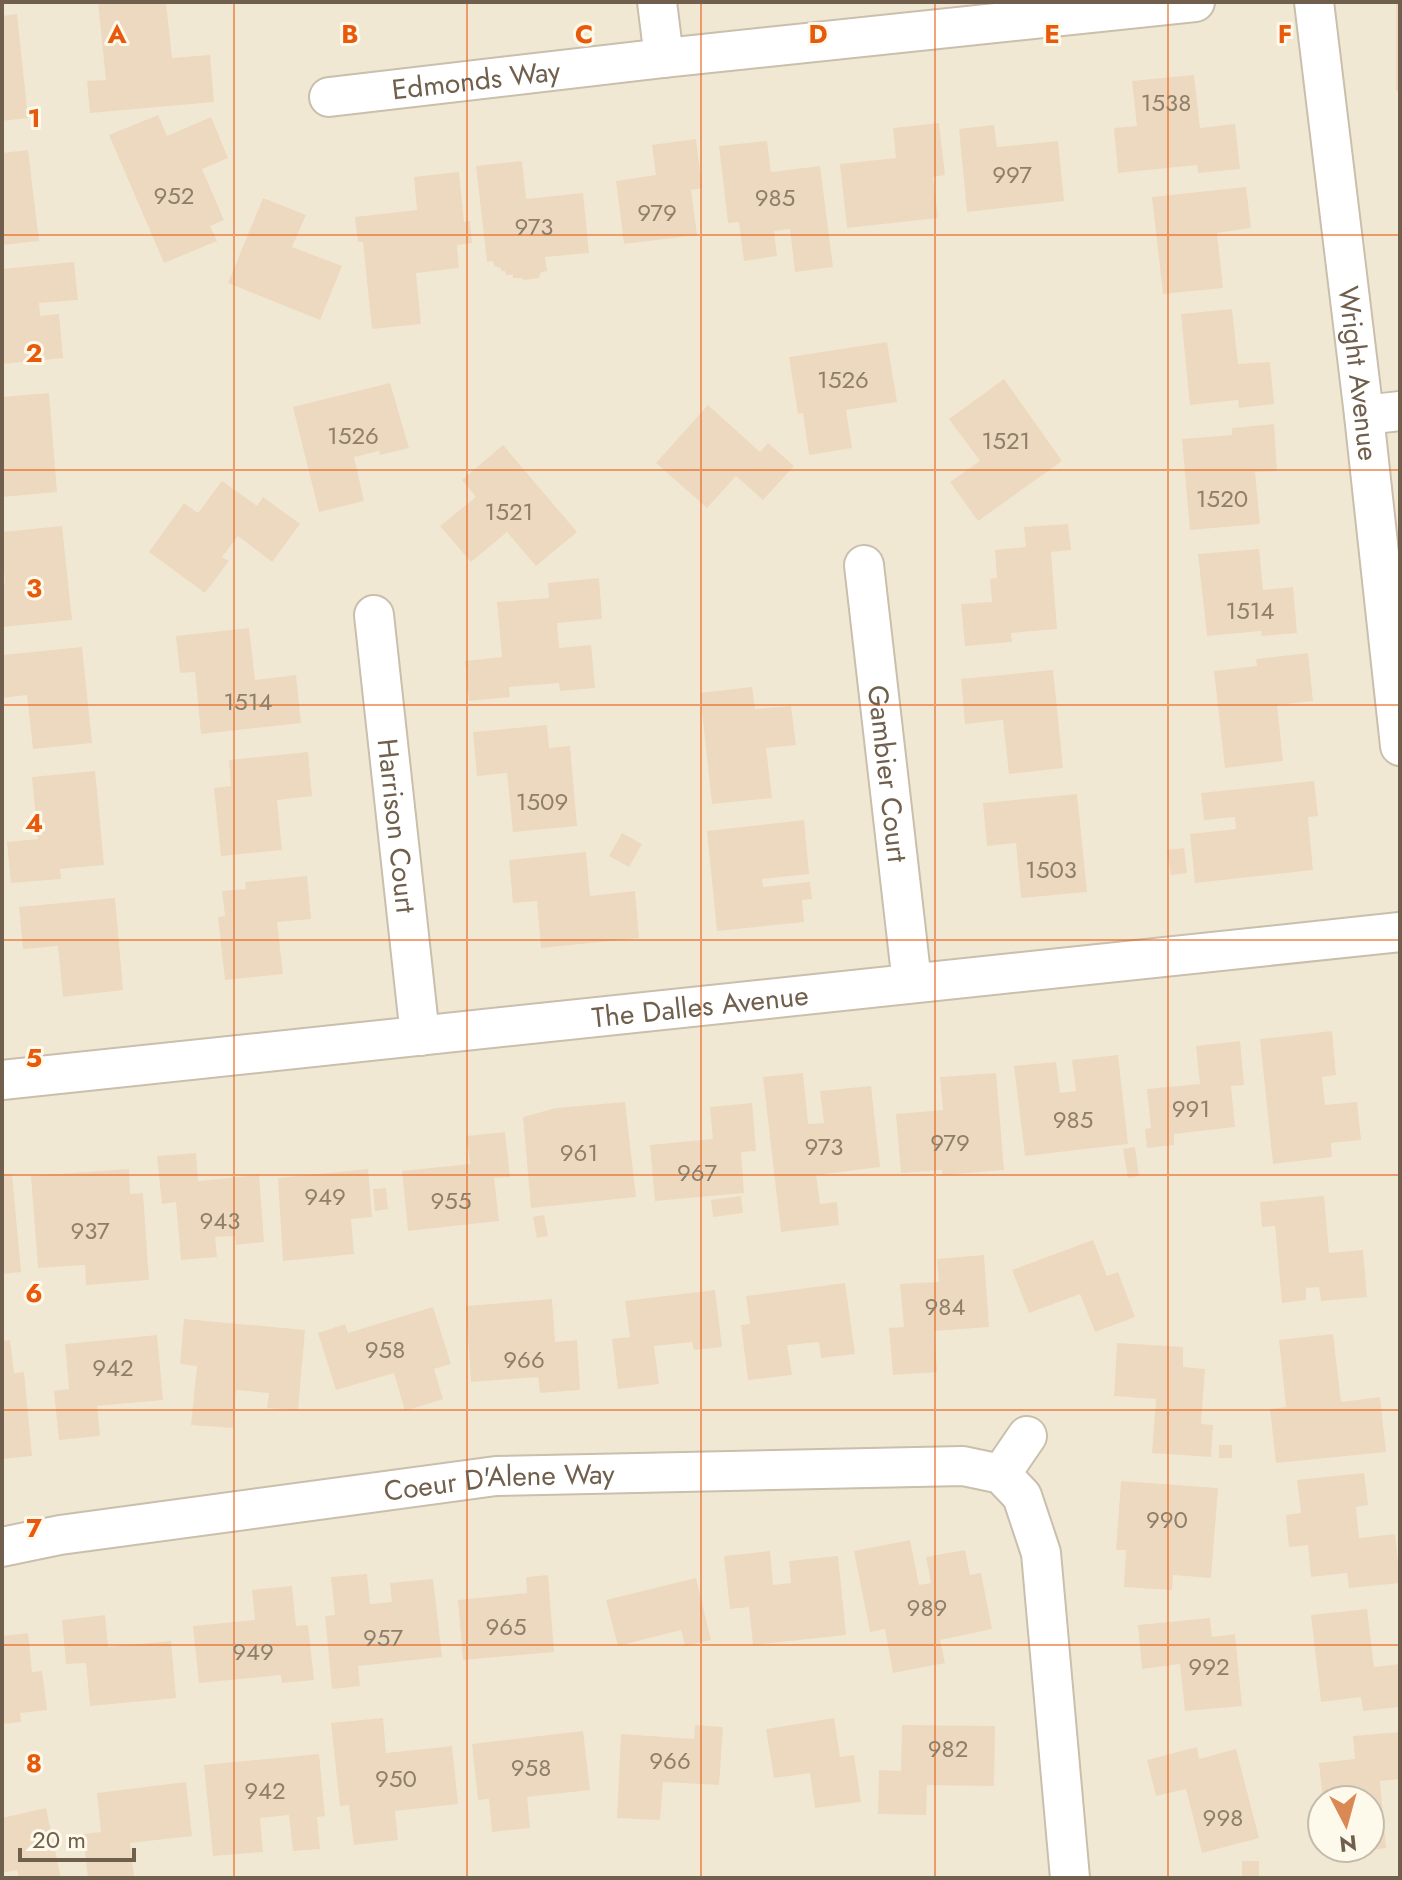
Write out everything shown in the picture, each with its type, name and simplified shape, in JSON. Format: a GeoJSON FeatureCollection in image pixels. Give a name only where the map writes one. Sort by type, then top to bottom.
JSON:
{"type":"FeatureCollection","features":[{"type":"Feature","properties":{"kind":"street"},"geometry":{"type":"LineString","coordinates":[[657,2],[664,58]]}},
{"type":"Feature","properties":{"kind":"street","name":"Edmonds Way"},"geometry":{"type":"LineString","coordinates":[[329,97],[1195,2]]}},
{"type":"Feature","properties":{"kind":"street","name":"Wright Avenue"},"geometry":{"type":"LineString","coordinates":[[1314,2],[1382,413],[1400,746]]}},
{"type":"Feature","properties":{"kind":"street","name":"Gambier Court"},"geometry":{"type":"LineString","coordinates":[[864,565],[912,983]]}},
{"type":"Feature","properties":{"kind":"street","name":"Harrison Court"},"geometry":{"type":"LineString","coordinates":[[374,615],[420,1036]]}},
{"type":"Feature","properties":{"kind":"street","name":"The Dalles Avenue"},"geometry":{"type":"LineString","coordinates":[[2,1080],[1400,932]]}},
{"type":"Feature","properties":{"kind":"street"},"geometry":{"type":"LineString","coordinates":[[1027,1436],[1001,1474],[1022,1496],[1041,1553],[1070,1878]]}},
{"type":"Feature","properties":{"kind":"street","name":"Coeur D'Alene Way"},"geometry":{"type":"LineString","coordinates":[[2,1547],[60,1535],[496,1476],[963,1466],[1001,1474]]}},
{"type":"Feature","properties":{"kind":"shaded area"},"geometry":{"type":"Polygon","coordinates":[[[2,2],[1400,2],[1400,1878],[2,1878],[2,2]]]}},
{"type":"Feature","properties":{"kind":"building"},"geometry":{"type":"Polygon","coordinates":[[[98,2],[166,2],[172,58],[210,55],[214,102],[90,113],[87,81],[106,80],[98,2]]]}},
{"type":"Feature","properties":{"kind":"building"},"geometry":{"type":"Polygon","coordinates":[[[1396,2],[1400,2],[1400,91],[1396,91],[1396,2]]]}},
{"type":"Feature","properties":{"kind":"building"},"geometry":{"type":"Polygon","coordinates":[[[17,14],[28,118],[2,121],[2,16],[17,14]]]}},
{"type":"Feature","properties":{"kind":"building"},"geometry":{"type":"Polygon","coordinates":[[[1194,75],[1200,128],[1235,124],[1240,169],[1198,173],[1197,165],[1118,173],[1114,128],[1137,126],[1132,81],[1194,75]]]}},
{"type":"Feature","properties":{"kind":"building"},"geometry":{"type":"Polygon","coordinates":[[[158,115],[167,136],[211,117],[228,158],[202,169],[224,220],[210,226],[217,241],[164,263],[109,135],[158,115]]]}},
{"type":"Feature","properties":{"kind":"building"},"geometry":{"type":"Polygon","coordinates":[[[939,123],[945,175],[933,177],[938,218],[847,228],[840,164],[896,158],[893,128],[939,123]]]}},
{"type":"Feature","properties":{"kind":"building"},"geometry":{"type":"Polygon","coordinates":[[[994,125],[997,147],[1058,141],[1064,201],[967,212],[959,129],[994,125]]]}},
{"type":"Feature","properties":{"kind":"building"},"geometry":{"type":"Polygon","coordinates":[[[696,139],[702,188],[691,190],[697,235],[624,244],[616,181],[656,175],[652,145],[696,139]]]}},
{"type":"Feature","properties":{"kind":"building"},"geometry":{"type":"Polygon","coordinates":[[[767,141],[771,172],[820,166],[833,267],[795,272],[790,229],[774,231],[777,256],[744,261],[739,222],[728,223],[719,146],[767,141]]]}},
{"type":"Feature","properties":{"kind":"building"},"geometry":{"type":"Polygon","coordinates":[[[28,150],[39,241],[2,245],[2,153],[28,150]]]}},
{"type":"Feature","properties":{"kind":"building"},"geometry":{"type":"Polygon","coordinates":[[[522,161],[526,199],[583,193],[589,253],[545,257],[547,271],[541,272],[539,278],[523,280],[506,275],[501,268],[494,266],[493,261],[487,262],[476,166],[522,161]]]}},
{"type":"Feature","properties":{"kind":"building"},"geometry":{"type":"Polygon","coordinates":[[[459,172],[464,222],[470,221],[472,243],[457,245],[459,268],[416,273],[421,324],[372,329],[363,242],[358,242],[355,217],[417,210],[414,177],[459,172]]]}},
{"type":"Feature","properties":{"kind":"building"},"geometry":{"type":"Polygon","coordinates":[[[1246,187],[1251,228],[1217,233],[1223,288],[1163,294],[1152,197],[1246,187]]]}},
{"type":"Feature","properties":{"kind":"building"},"geometry":{"type":"Polygon","coordinates":[[[263,198],[306,215],[292,247],[342,266],[320,320],[228,283],[263,198]]]}},
{"type":"Feature","properties":{"kind":"building"},"geometry":{"type":"Polygon","coordinates":[[[74,262],[78,300],[39,303],[40,316],[59,314],[63,358],[2,364],[2,269],[74,262]]]}},
{"type":"Feature","properties":{"kind":"building"},"geometry":{"type":"Polygon","coordinates":[[[1232,309],[1238,364],[1270,362],[1274,404],[1239,408],[1238,400],[1190,405],[1181,314],[1232,309]]]}},
{"type":"Feature","properties":{"kind":"building"},"geometry":{"type":"Polygon","coordinates":[[[887,342],[897,402],[846,410],[852,448],[809,455],[803,413],[798,414],[789,357],[887,342]]]}},
{"type":"Feature","properties":{"kind":"building"},"geometry":{"type":"Polygon","coordinates":[[[1004,379],[1062,461],[978,521],[950,482],[980,461],[949,419],[1004,379]]]}},
{"type":"Feature","properties":{"kind":"building"},"geometry":{"type":"Polygon","coordinates":[[[390,383],[409,448],[354,457],[364,501],[319,512],[293,407],[390,383]]]}},
{"type":"Feature","properties":{"kind":"building"},"geometry":{"type":"Polygon","coordinates":[[[49,393],[57,492],[2,497],[2,397],[49,393]]]}},
{"type":"Feature","properties":{"kind":"building"},"geometry":{"type":"Polygon","coordinates":[[[708,405],[760,452],[768,443],[794,466],[763,500],[736,476],[707,508],[656,463],[708,405]]]}},
{"type":"Feature","properties":{"kind":"building"},"geometry":{"type":"Polygon","coordinates":[[[1274,424],[1277,471],[1255,472],[1260,524],[1190,530],[1182,439],[1232,435],[1232,428],[1274,424]]]}},
{"type":"Feature","properties":{"kind":"building"},"geometry":{"type":"Polygon","coordinates":[[[503,445],[577,532],[536,566],[507,532],[471,562],[440,526],[476,497],[462,480],[503,445]]]}},
{"type":"Feature","properties":{"kind":"building"},"geometry":{"type":"Polygon","coordinates":[[[222,481],[257,506],[263,497],[300,524],[272,562],[238,536],[222,557],[229,561],[205,593],[149,552],[184,503],[198,513],[222,481]]]}},
{"type":"Feature","properties":{"kind":"building"},"geometry":{"type":"Polygon","coordinates":[[[1068,524],[1071,550],[1051,552],[1057,629],[1011,633],[1012,642],[965,646],[961,604],[992,602],[990,579],[997,578],[995,550],[1026,547],[1024,527],[1068,524]]]}},
{"type":"Feature","properties":{"kind":"building"},"geometry":{"type":"Polygon","coordinates":[[[62,526],[72,620],[2,627],[2,583],[5,583],[2,532],[62,526]]]}},
{"type":"Feature","properties":{"kind":"building"},"geometry":{"type":"Polygon","coordinates":[[[1259,549],[1263,590],[1293,587],[1297,633],[1262,636],[1261,631],[1207,636],[1198,554],[1259,549]]]}},
{"type":"Feature","properties":{"kind":"building"},"geometry":{"type":"Polygon","coordinates":[[[599,578],[602,619],[557,623],[559,648],[591,645],[595,688],[560,691],[559,683],[509,687],[510,697],[469,701],[465,661],[502,657],[497,602],[549,598],[548,583],[599,578]]]}},
{"type":"Feature","properties":{"kind":"building"},"geometry":{"type":"Polygon","coordinates":[[[249,628],[255,680],[296,675],[301,723],[201,734],[195,672],[180,673],[176,636],[249,628]]]}},
{"type":"Feature","properties":{"kind":"building"},"geometry":{"type":"Polygon","coordinates":[[[82,647],[92,743],[33,749],[27,695],[2,698],[2,655],[82,647]]]}},
{"type":"Feature","properties":{"kind":"building"},"geometry":{"type":"Polygon","coordinates":[[[1308,653],[1313,701],[1277,705],[1283,761],[1225,768],[1214,671],[1257,666],[1256,659],[1308,653]]]}},
{"type":"Feature","properties":{"kind":"building"},"geometry":{"type":"Polygon","coordinates":[[[1053,670],[1063,768],[1009,774],[1003,720],[965,724],[961,679],[1053,670]]]}},
{"type":"Feature","properties":{"kind":"building"},"geometry":{"type":"Polygon","coordinates":[[[752,687],[755,709],[791,706],[796,745],[766,748],[772,798],[712,804],[700,693],[752,687]]]}},
{"type":"Feature","properties":{"kind":"building"},"geometry":{"type":"Polygon","coordinates":[[[547,725],[549,748],[570,746],[577,826],[513,832],[507,773],[477,776],[473,732],[547,725]]]}},
{"type":"Feature","properties":{"kind":"building"},"geometry":{"type":"Polygon","coordinates":[[[308,752],[312,796],[277,800],[282,850],[221,856],[214,788],[231,786],[229,760],[308,752]]]}},
{"type":"Feature","properties":{"kind":"building"},"geometry":{"type":"Polygon","coordinates":[[[95,771],[104,865],[60,869],[61,879],[11,883],[7,842],[38,839],[32,777],[95,771]]]}},
{"type":"Feature","properties":{"kind":"building"},"geometry":{"type":"Polygon","coordinates":[[[1314,781],[1318,816],[1308,817],[1313,870],[1195,883],[1190,834],[1236,829],[1235,817],[1204,820],[1201,793],[1314,781]]]}},
{"type":"Feature","properties":{"kind":"building"},"geometry":{"type":"Polygon","coordinates":[[[1077,794],[1087,892],[1021,898],[1016,843],[987,846],[983,803],[1077,794]]]}},
{"type":"Feature","properties":{"kind":"building"},"geometry":{"type":"Polygon","coordinates":[[[804,820],[809,874],[762,879],[763,887],[810,882],[812,899],[802,900],[804,922],[717,931],[707,831],[804,820]]]}},
{"type":"Feature","properties":{"kind":"building"},"geometry":{"type":"Polygon","coordinates":[[[622,833],[642,844],[629,867],[609,856],[622,833]]]}},
{"type":"Feature","properties":{"kind":"building"},"geometry":{"type":"Polygon","coordinates":[[[1184,848],[1187,873],[1171,875],[1167,850],[1184,848]]]}},
{"type":"Feature","properties":{"kind":"building"},"geometry":{"type":"Polygon","coordinates":[[[586,852],[590,896],[635,891],[639,938],[541,948],[537,901],[513,903],[509,860],[586,852]]]}},
{"type":"Feature","properties":{"kind":"building"},"geometry":{"type":"Polygon","coordinates":[[[307,876],[311,919],[277,922],[283,974],[225,980],[218,917],[225,916],[222,891],[246,889],[245,882],[307,876]]]}},
{"type":"Feature","properties":{"kind":"building"},"geometry":{"type":"Polygon","coordinates":[[[115,898],[123,990],[63,997],[58,946],[23,949],[19,907],[115,898]]]}},
{"type":"Feature","properties":{"kind":"building"},"geometry":{"type":"Polygon","coordinates":[[[1332,1031],[1336,1075],[1322,1077],[1325,1105],[1357,1102],[1361,1140],[1331,1143],[1332,1157],[1273,1164],[1260,1039],[1332,1031]]]}},
{"type":"Feature","properties":{"kind":"building"},"geometry":{"type":"Polygon","coordinates":[[[1240,1041],[1244,1085],[1231,1086],[1235,1127],[1174,1134],[1174,1145],[1147,1148],[1145,1129],[1151,1128],[1147,1089],[1200,1084],[1196,1046],[1240,1041]]]}},
{"type":"Feature","properties":{"kind":"building"},"geometry":{"type":"Polygon","coordinates":[[[1118,1055],[1128,1144],[1025,1156],[1014,1066],[1056,1062],[1060,1093],[1076,1091],[1072,1060],[1118,1055]]]}},
{"type":"Feature","properties":{"kind":"building"},"geometry":{"type":"Polygon","coordinates":[[[803,1073],[808,1124],[824,1123],[820,1091],[871,1086],[880,1167],[816,1175],[820,1204],[837,1202],[839,1225],[781,1232],[763,1077],[803,1073]]]}},
{"type":"Feature","properties":{"kind":"building"},"geometry":{"type":"Polygon","coordinates":[[[996,1073],[1004,1170],[942,1175],[942,1170],[901,1173],[896,1114],[943,1110],[940,1077],[996,1073]]]}},
{"type":"Feature","properties":{"kind":"building"},"geometry":{"type":"Polygon","coordinates":[[[625,1102],[636,1197],[531,1208],[523,1117],[556,1108],[625,1102]]]}},
{"type":"Feature","properties":{"kind":"building"},"geometry":{"type":"Polygon","coordinates":[[[752,1103],[756,1151],[741,1152],[744,1193],[655,1201],[650,1145],[713,1139],[710,1107],[752,1103]]]}},
{"type":"Feature","properties":{"kind":"building"},"geometry":{"type":"Polygon","coordinates":[[[505,1132],[510,1177],[494,1178],[499,1221],[408,1231],[402,1171],[470,1164],[467,1136],[505,1132]]]}},
{"type":"Feature","properties":{"kind":"building"},"geometry":{"type":"Polygon","coordinates":[[[1135,1147],[1139,1176],[1128,1178],[1123,1149],[1135,1147]]]}},
{"type":"Feature","properties":{"kind":"building"},"geometry":{"type":"Polygon","coordinates":[[[196,1153],[198,1181],[259,1175],[264,1242],[236,1245],[235,1236],[215,1237],[217,1257],[181,1260],[176,1202],[162,1204],[157,1156],[196,1153]]]}},
{"type":"Feature","properties":{"kind":"building"},"geometry":{"type":"Polygon","coordinates":[[[129,1169],[130,1194],[143,1193],[149,1280],[86,1285],[85,1265],[38,1268],[31,1176],[129,1169]]]}},
{"type":"Feature","properties":{"kind":"building"},"geometry":{"type":"Polygon","coordinates":[[[368,1169],[372,1217],[351,1219],[354,1254],[283,1261],[278,1178],[368,1169]]]}},
{"type":"Feature","properties":{"kind":"building"},"geometry":{"type":"Polygon","coordinates":[[[2,1174],[12,1174],[21,1272],[2,1274],[2,1174]]]}},
{"type":"Feature","properties":{"kind":"building"},"geometry":{"type":"Polygon","coordinates":[[[386,1188],[388,1209],[375,1211],[373,1189],[386,1188]]]}},
{"type":"Feature","properties":{"kind":"building"},"geometry":{"type":"Polygon","coordinates":[[[741,1196],[743,1213],[713,1217],[711,1200],[741,1196]]]}},
{"type":"Feature","properties":{"kind":"building"},"geometry":{"type":"Polygon","coordinates":[[[1324,1196],[1329,1253],[1363,1250],[1367,1297],[1321,1301],[1319,1287],[1306,1288],[1306,1300],[1282,1303],[1275,1226],[1262,1227],[1260,1202],[1324,1196]]]}},
{"type":"Feature","properties":{"kind":"building"},"geometry":{"type":"Polygon","coordinates":[[[544,1215],[548,1236],[537,1238],[533,1217],[544,1215]]]}},
{"type":"Feature","properties":{"kind":"building"},"geometry":{"type":"Polygon","coordinates":[[[1093,1240],[1107,1276],[1118,1272],[1135,1317],[1095,1332],[1080,1294],[1029,1313],[1012,1270],[1093,1240]]]}},
{"type":"Feature","properties":{"kind":"building"},"geometry":{"type":"Polygon","coordinates":[[[984,1255],[989,1327],[934,1331],[937,1372],[893,1375],[889,1328],[904,1327],[900,1284],[939,1282],[937,1259],[984,1255]]]}},
{"type":"Feature","properties":{"kind":"building"},"geometry":{"type":"Polygon","coordinates":[[[845,1283],[855,1354],[821,1358],[819,1342],[787,1345],[792,1375],[748,1380],[741,1325],[750,1324],[746,1296],[845,1283]]]}},
{"type":"Feature","properties":{"kind":"building"},"geometry":{"type":"Polygon","coordinates":[[[715,1290],[722,1347],[694,1350],[692,1342],[654,1346],[659,1384],[618,1389],[612,1339],[630,1337],[625,1301],[715,1290]]]}},
{"type":"Feature","properties":{"kind":"building"},"geometry":{"type":"Polygon","coordinates":[[[552,1299],[555,1342],[577,1340],[580,1390],[540,1393],[538,1377],[471,1382],[466,1306],[552,1299]]]}},
{"type":"Feature","properties":{"kind":"building"},"geometry":{"type":"Polygon","coordinates":[[[433,1307],[451,1364],[434,1369],[443,1399],[405,1411],[394,1373],[336,1390],[318,1333],[345,1324],[348,1333],[433,1307]]]}},
{"type":"Feature","properties":{"kind":"building"},"geometry":{"type":"Polygon","coordinates":[[[184,1319],[305,1330],[298,1410],[267,1408],[269,1393],[236,1390],[233,1428],[191,1425],[197,1366],[180,1364],[184,1319]]]}},
{"type":"Feature","properties":{"kind":"building"},"geometry":{"type":"Polygon","coordinates":[[[1333,1334],[1341,1402],[1380,1397],[1386,1452],[1276,1463],[1270,1409],[1286,1407],[1279,1340],[1333,1334]]]}},
{"type":"Feature","properties":{"kind":"building"},"geometry":{"type":"Polygon","coordinates":[[[157,1335],[163,1400],[97,1406],[100,1436],[59,1440],[54,1391],[69,1389],[65,1344],[157,1335]]]}},
{"type":"Feature","properties":{"kind":"building"},"geometry":{"type":"Polygon","coordinates":[[[10,1340],[14,1373],[24,1372],[32,1456],[2,1459],[2,1341],[10,1340]]]}},
{"type":"Feature","properties":{"kind":"building"},"geometry":{"type":"Polygon","coordinates":[[[1117,1343],[1183,1347],[1183,1367],[1205,1369],[1201,1424],[1213,1425],[1211,1457],[1152,1453],[1156,1399],[1114,1396],[1117,1343]]]}},
{"type":"Feature","properties":{"kind":"building"},"geometry":{"type":"Polygon","coordinates":[[[1219,1445],[1232,1445],[1232,1458],[1219,1458],[1219,1445]]]}},
{"type":"Feature","properties":{"kind":"building"},"geometry":{"type":"Polygon","coordinates":[[[1364,1473],[1368,1505],[1356,1507],[1359,1538],[1395,1534],[1400,1583],[1349,1588],[1347,1573],[1311,1577],[1308,1545],[1289,1547],[1286,1515],[1301,1513],[1297,1480],[1364,1473]]]}},
{"type":"Feature","properties":{"kind":"building"},"geometry":{"type":"Polygon","coordinates":[[[1121,1481],[1218,1488],[1211,1578],[1173,1575],[1172,1590],[1124,1587],[1126,1550],[1116,1550],[1121,1481]]]}},
{"type":"Feature","properties":{"kind":"building"},"geometry":{"type":"Polygon","coordinates":[[[910,1540],[919,1585],[931,1583],[926,1557],[965,1550],[970,1575],[981,1573],[992,1629],[940,1640],[945,1663],[893,1673],[885,1629],[870,1632],[854,1551],[910,1540]]]}},
{"type":"Feature","properties":{"kind":"building"},"geometry":{"type":"Polygon","coordinates":[[[770,1551],[773,1585],[791,1583],[789,1561],[838,1556],[846,1635],[753,1645],[749,1607],[730,1609],[724,1556],[770,1551]]]}},
{"type":"Feature","properties":{"kind":"building"},"geometry":{"type":"Polygon","coordinates":[[[367,1574],[370,1604],[392,1602],[390,1583],[433,1579],[442,1657],[358,1666],[360,1686],[332,1689],[325,1616],[335,1615],[331,1577],[367,1574]]]}},
{"type":"Feature","properties":{"kind":"building"},"geometry":{"type":"Polygon","coordinates":[[[548,1575],[554,1652],[463,1660],[458,1600],[527,1593],[526,1577],[548,1575]]]}},
{"type":"Feature","properties":{"kind":"building"},"geometry":{"type":"Polygon","coordinates":[[[696,1578],[711,1640],[685,1646],[681,1630],[618,1646],[606,1600],[696,1578]]]}},
{"type":"Feature","properties":{"kind":"building"},"geometry":{"type":"Polygon","coordinates":[[[292,1586],[296,1626],[308,1625],[314,1680],[282,1683],[281,1675],[199,1683],[193,1626],[255,1620],[252,1590],[292,1586]]]}},
{"type":"Feature","properties":{"kind":"building"},"geometry":{"type":"Polygon","coordinates":[[[1367,1609],[1374,1667],[1400,1664],[1400,1707],[1363,1711],[1361,1697],[1321,1702],[1311,1615],[1367,1609]]]}},
{"type":"Feature","properties":{"kind":"building"},"geometry":{"type":"Polygon","coordinates":[[[105,1615],[108,1647],[171,1641],[176,1698],[90,1706],[86,1663],[66,1664],[62,1620],[105,1615]]]}},
{"type":"Feature","properties":{"kind":"building"},"geometry":{"type":"Polygon","coordinates":[[[1210,1618],[1212,1637],[1235,1634],[1242,1706],[1185,1711],[1180,1664],[1142,1669],[1138,1625],[1210,1618]]]}},
{"type":"Feature","properties":{"kind":"building"},"geometry":{"type":"Polygon","coordinates":[[[28,1633],[32,1672],[42,1671],[47,1710],[20,1713],[21,1722],[2,1724],[2,1636],[28,1633]]]}},
{"type":"Feature","properties":{"kind":"building"},"geometry":{"type":"Polygon","coordinates":[[[383,1718],[386,1753],[452,1746],[458,1804],[395,1811],[398,1840],[354,1845],[349,1805],[340,1806],[331,1723],[383,1718]]]}},
{"type":"Feature","properties":{"kind":"building"},"geometry":{"type":"Polygon","coordinates":[[[834,1718],[840,1757],[854,1755],[861,1802],[815,1808],[810,1773],[774,1778],[766,1729],[834,1718]]]}},
{"type":"Feature","properties":{"kind":"building"},"geometry":{"type":"Polygon","coordinates":[[[695,1725],[723,1727],[719,1785],[663,1782],[660,1820],[617,1818],[621,1734],[694,1739],[695,1725]]]}},
{"type":"Feature","properties":{"kind":"building"},"geometry":{"type":"Polygon","coordinates":[[[902,1725],[995,1726],[994,1786],[927,1785],[926,1815],[878,1814],[879,1770],[901,1771],[902,1725]]]}},
{"type":"Feature","properties":{"kind":"building"},"geometry":{"type":"Polygon","coordinates":[[[583,1731],[590,1790],[527,1797],[530,1828],[492,1832],[489,1799],[478,1800],[472,1744],[583,1731]]]}},
{"type":"Feature","properties":{"kind":"building"},"geometry":{"type":"Polygon","coordinates":[[[1400,1732],[1400,1779],[1380,1781],[1380,1784],[1321,1784],[1319,1763],[1355,1759],[1353,1736],[1400,1732]]]}},
{"type":"Feature","properties":{"kind":"building"},"geometry":{"type":"Polygon","coordinates":[[[1197,1747],[1199,1759],[1236,1749],[1259,1838],[1202,1853],[1186,1789],[1156,1796],[1147,1760],[1197,1747]]]}},
{"type":"Feature","properties":{"kind":"building"},"geometry":{"type":"Polygon","coordinates":[[[319,1754],[325,1816],[317,1817],[320,1849],[293,1851],[289,1815],[260,1818],[263,1852],[213,1856],[204,1765],[319,1754]]]}},
{"type":"Feature","properties":{"kind":"building"},"geometry":{"type":"Polygon","coordinates":[[[186,1782],[192,1836],[130,1843],[134,1876],[88,1878],[83,1834],[101,1832],[97,1793],[186,1782]]]}},
{"type":"Feature","properties":{"kind":"building"},"geometry":{"type":"Polygon","coordinates":[[[46,1808],[61,1878],[19,1878],[17,1870],[2,1873],[2,1818],[46,1808]]]}},
{"type":"Feature","properties":{"kind":"building"},"geometry":{"type":"Polygon","coordinates":[[[1242,1861],[1259,1861],[1259,1877],[1242,1878],[1242,1861]]]}}]}
